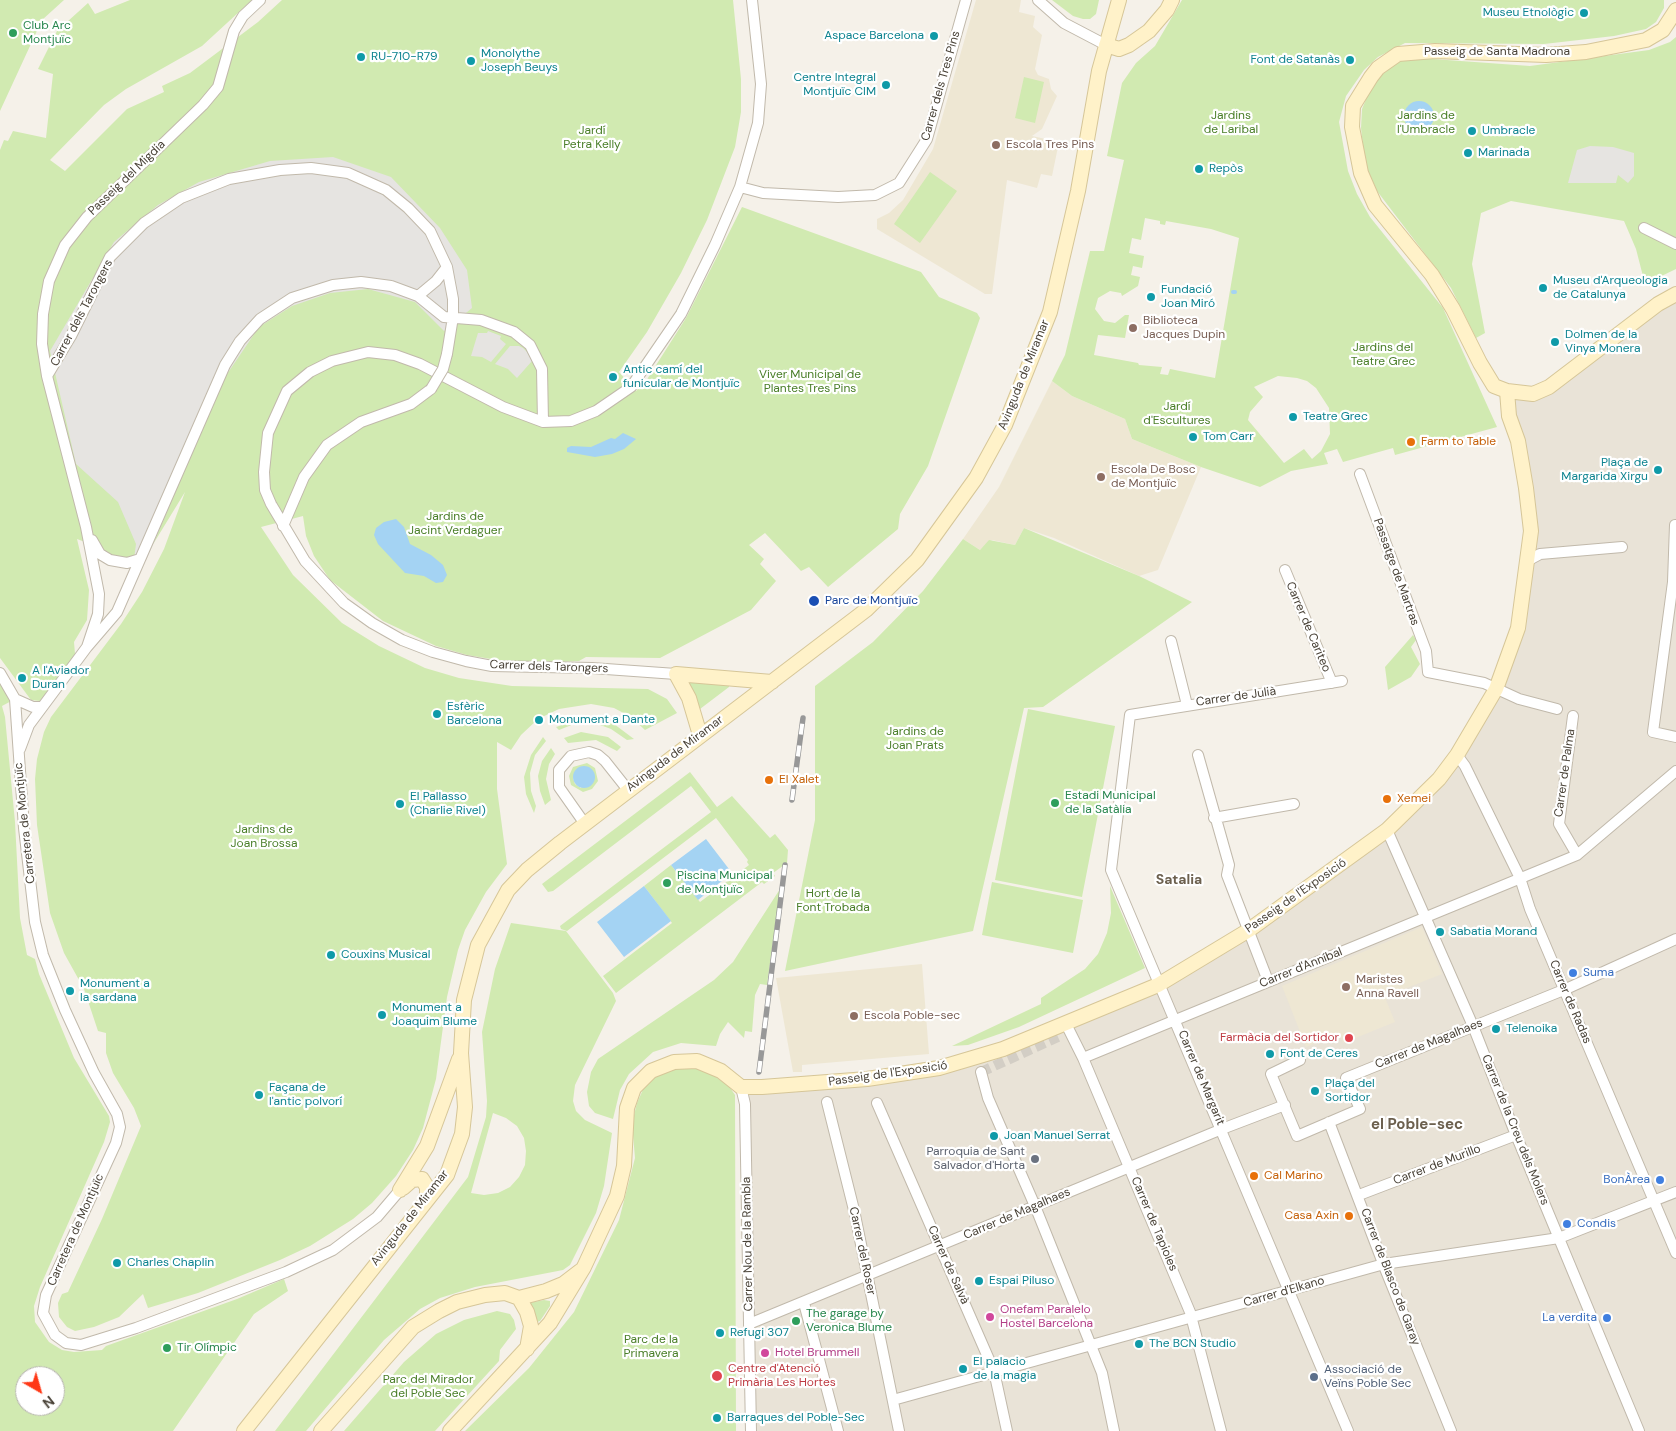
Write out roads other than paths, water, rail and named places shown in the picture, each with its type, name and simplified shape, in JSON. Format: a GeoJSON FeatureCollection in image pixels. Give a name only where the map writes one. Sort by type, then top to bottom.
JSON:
{"type":"FeatureCollection","features":[{"type":"Feature","properties":{"kind":"street","name":"Passeig del Migdia"},"geometry":{"type":"LineString","coordinates":[[47,376],[42,344],[43,314],[49,281],[65,245],[87,217],[203,106],[218,87],[234,31],[243,16],[260,0]]}},
{"type":"Feature","properties":{"kind":"street"},"geometry":{"type":"LineString","coordinates":[[283,526],[265,490],[264,472],[268,434],[287,390],[310,372],[332,361],[368,352],[395,355],[420,364],[519,414],[543,422],[571,421],[596,411],[631,387],[681,314],[715,245],[740,186],[758,123],[760,84],[752,0]]}},
{"type":"Feature","properties":{"kind":"street","name":"Carrer dels Tres Pins"},"geometry":{"type":"LineString","coordinates":[[740,186],[763,192],[838,197],[875,195],[899,183],[928,139],[966,0]]}},
{"type":"Feature","properties":{"kind":"street"},"geometry":{"type":"LineString","coordinates":[[1038,0],[1064,23],[1106,45],[1119,48],[1129,45],[1149,31],[1167,10],[1172,0]]}},
{"type":"Feature","properties":{"kind":"street","name":"Avinguda de Miramar"},"geometry":{"type":"LineString","coordinates":[[244,1431],[447,1175],[462,1134],[465,1107],[461,1053],[464,1000],[478,945],[508,890],[521,876],[628,790],[866,610],[917,560],[976,478],[1005,425],[1050,312],[1078,191],[1099,71],[1119,0]]}},
{"type":"Feature","properties":{"kind":"street","name":"Passeig de Santa Madrona"},"geometry":{"type":"LineString","coordinates":[[1507,391],[1494,386],[1480,363],[1453,309],[1432,275],[1375,205],[1358,159],[1352,127],[1353,106],[1378,68],[1398,54],[1434,51],[1546,55],[1586,52],[1646,40],[1663,30],[1676,10]]}},
{"type":"Feature","properties":{"kind":"street","name":"Carrer dels Tarongers"},"geometry":{"type":"LineString","coordinates":[[87,647],[98,614],[99,594],[86,527],[47,376],[71,336],[110,257],[144,223],[181,198],[229,179],[280,170],[311,168],[348,173],[386,190],[408,208],[430,231],[447,267],[453,299],[453,317],[443,369],[431,389],[411,404],[361,422],[327,445],[304,476],[283,526],[305,561],[344,603],[372,623],[410,643],[466,661],[492,666],[592,668],[676,674]]}},
{"type":"Feature","properties":{"kind":"street"},"geometry":{"type":"LineString","coordinates":[[1644,228],[1676,244]]}},
{"type":"Feature","properties":{"kind":"street"},"geometry":{"type":"LineString","coordinates":[[418,296],[436,281],[447,267]]}},
{"type":"Feature","properties":{"kind":"street","name":"Carrer dels Tarongers"},"geometry":{"type":"LineString","coordinates":[[18,755],[29,725],[87,647],[117,612],[225,365],[240,341],[260,319],[292,298],[333,285],[361,282],[391,286],[418,296],[444,318],[481,320],[514,332],[530,345],[542,369],[543,422]]}},
{"type":"Feature","properties":{"kind":"street"},"geometry":{"type":"LineString","coordinates":[[1507,391],[1533,394],[1549,387],[1658,304],[1676,294]]}},
{"type":"Feature","properties":{"kind":"street","name":"Passeig de l'Exposició"},"geometry":{"type":"LineString","coordinates":[[741,1087],[821,1083],[939,1068],[1062,1029],[1158,985],[1249,930],[1387,830],[1439,779],[1457,755],[1496,690],[1518,628],[1531,531],[1518,441],[1509,416],[1507,391]]}},
{"type":"Feature","properties":{"kind":"street","name":"Passatge de Martras"},"geometry":{"type":"LineString","coordinates":[[1360,474],[1426,651],[1428,672],[1484,683],[1496,690]]}},
{"type":"Feature","properties":{"kind":"street"},"geometry":{"type":"LineString","coordinates":[[1675,524],[1673,582],[1652,732],[1676,737]]}},
{"type":"Feature","properties":{"kind":"street","name":"Carrer dels Tarongers"},"geometry":{"type":"LineString","coordinates":[[86,527],[96,549],[104,558],[121,563],[140,559]]}},
{"type":"Feature","properties":{"kind":"street"},"geometry":{"type":"LineString","coordinates":[[1528,560],[1540,554],[1622,547]]}},
{"type":"Feature","properties":{"kind":"street","name":"Carrer de Cariteo"},"geometry":{"type":"LineString","coordinates":[[1285,570],[1337,682]]}},
{"type":"Feature","properties":{"kind":"street"},"geometry":{"type":"LineString","coordinates":[[1171,641],[1187,705]]}},
{"type":"Feature","properties":{"kind":"street"},"geometry":{"type":"LineString","coordinates":[[0,673],[15,699],[33,707],[42,707]]}},
{"type":"Feature","properties":{"kind":"street"},"geometry":{"type":"LineString","coordinates":[[676,674],[772,682]]}},
{"type":"Feature","properties":{"kind":"street"},"geometry":{"type":"LineString","coordinates":[[676,674],[688,698],[700,735]]}},
{"type":"Feature","properties":{"kind":"street","name":"Carrer de Julià"},"geometry":{"type":"LineString","coordinates":[[1130,715],[1337,682]]}},
{"type":"Feature","properties":{"kind":"street"},"geometry":{"type":"LineString","coordinates":[[1496,690],[1519,699],[1557,709]]}},
{"type":"Feature","properties":{"kind":"street","name":"Carretera de Montjuïc"},"geometry":{"type":"LineString","coordinates":[[15,699],[24,828],[35,922],[43,955],[65,1010],[94,1073],[117,1114],[120,1127],[116,1143],[46,1295],[43,1313],[55,1336],[66,1342],[81,1345],[118,1334],[286,1272],[333,1250],[377,1217],[400,1190]]}},
{"type":"Feature","properties":{"kind":"street","name":"Carrer de Margarit"},"geometry":{"type":"LineString","coordinates":[[1130,715],[1111,870],[1158,985],[1176,1019],[1348,1431]]}},
{"type":"Feature","properties":{"kind":"street","name":"Carrer de Palma"},"geometry":{"type":"LineString","coordinates":[[1573,716],[1558,824],[1578,855]]}},
{"type":"Feature","properties":{"kind":"street"},"geometry":{"type":"LineString","coordinates":[[585,824],[559,788],[559,770],[571,756],[580,752],[598,755],[606,761],[628,790]]}},
{"type":"Feature","properties":{"kind":"street"},"geometry":{"type":"LineString","coordinates":[[1198,755],[1214,818],[1229,865],[1227,875],[1268,981]]}},
{"type":"Feature","properties":{"kind":"street","name":"Carrer de Radas"},"geometry":{"type":"LineString","coordinates":[[1457,755],[1465,766],[1520,878],[1530,909],[1566,989],[1676,1253]]}},
{"type":"Feature","properties":{"kind":"street","name":"Carrer d'Anníbal"},"geometry":{"type":"LineString","coordinates":[[1083,1058],[1578,855],[1676,771]]}},
{"type":"Feature","properties":{"kind":"street"},"geometry":{"type":"LineString","coordinates":[[1214,818],[1294,804]]}},
{"type":"Feature","properties":{"kind":"street","name":"Carrer de la Creu dels Molers"},"geometry":{"type":"LineString","coordinates":[[1387,830],[1474,1026],[1516,1135],[1639,1431]]}},
{"type":"Feature","properties":{"kind":"street","name":"Carrer de Magalhaes"},"geometry":{"type":"LineString","coordinates":[[1329,1122],[1360,1109],[1346,1078],[1566,989],[1676,939]]}},
{"type":"Feature","properties":{"kind":"street","name":"Carrer de Tapioles"},"geometry":{"type":"LineString","coordinates":[[1062,1029],[1083,1058],[1193,1318],[1221,1431]]}},
{"type":"Feature","properties":{"kind":"street"},"geometry":{"type":"LineString","coordinates":[[400,1190],[427,1146],[461,1053]]}},
{"type":"Feature","properties":{"kind":"street"},"geometry":{"type":"LineString","coordinates":[[1300,1060],[1272,1074],[1296,1136],[1329,1122]]}},
{"type":"Feature","properties":{"kind":"street"},"geometry":{"type":"LineString","coordinates":[[450,1431],[550,1323],[584,1268],[617,1196],[624,1166],[626,1108],[634,1088],[651,1071],[674,1062],[697,1061],[721,1071],[741,1087]]}},
{"type":"Feature","properties":{"kind":"street"},"geometry":{"type":"LineString","coordinates":[[981,1072],[988,1098],[1035,1206],[1102,1373],[1114,1431]]}},
{"type":"Feature","properties":{"kind":"street","name":"Carrer Nou de la Rambla"},"geometry":{"type":"LineString","coordinates":[[741,1087],[745,1104],[751,1431]]}},
{"type":"Feature","properties":{"kind":"street","name":"Carrer del Roser"},"geometry":{"type":"LineString","coordinates":[[827,1102],[854,1210],[899,1431]]}},
{"type":"Feature","properties":{"kind":"street","name":"Carrer de Salvà"},"geometry":{"type":"LineString","coordinates":[[877,1103],[994,1371],[1007,1431]]}},
{"type":"Feature","properties":{"kind":"street","name":"Carrer de Magalhaes"},"geometry":{"type":"LineString","coordinates":[[749,1324],[804,1303],[938,1244],[1285,1105]]}},
{"type":"Feature","properties":{"kind":"street","name":"Carrer de Blasco de Garay"},"geometry":{"type":"LineString","coordinates":[[1329,1122],[1451,1431]]}},
{"type":"Feature","properties":{"kind":"street","name":"Carrer de Murillo"},"geometry":{"type":"LineString","coordinates":[[1358,1195],[1516,1135]]}},
{"type":"Feature","properties":{"kind":"street"},"geometry":{"type":"LineString","coordinates":[[400,1190],[412,1180],[422,1179],[428,1187],[427,1199]]}},
{"type":"Feature","properties":{"kind":"street","name":"Carrer d'Elkano"},"geometry":{"type":"LineString","coordinates":[[893,1400],[1384,1264],[1559,1238],[1676,1192]]}},
{"type":"Feature","properties":{"kind":"street"},"geometry":{"type":"LineString","coordinates":[[321,1431],[413,1327],[457,1302],[485,1295],[505,1293],[519,1298],[546,1291],[563,1284],[584,1268]]}},
{"type":"Feature","properties":{"kind":"street"},"geometry":{"type":"LineString","coordinates":[[546,1291],[552,1293],[559,1310]]}},
{"type":"Feature","properties":{"kind":"street"},"geometry":{"type":"LineString","coordinates":[[519,1298],[528,1312],[531,1326],[527,1350]]}},
{"type":"Feature","properties":{"kind":"street"},"geometry":{"type":"LineString","coordinates":[[804,1303],[838,1431]]}},
{"type":"Feature","properties":{"kind":"street"},"geometry":{"type":"LineString","coordinates":[[531,1326],[538,1328],[550,1323]]}},
{"type":"Feature","properties":{"kind":"water"},"geometry":{"type":"Polygon","coordinates":[[[1419,101],[1430,105],[1434,116],[1430,127],[1419,131],[1408,127],[1404,116],[1408,105],[1419,101]]]}},
{"type":"Feature","properties":{"kind":"water"},"geometry":{"type":"Polygon","coordinates":[[[623,433],[636,439],[624,449],[612,454],[595,457],[567,452],[567,448],[571,446],[591,447],[611,438],[615,439],[623,433]]]}},
{"type":"Feature","properties":{"kind":"water"},"geometry":{"type":"Polygon","coordinates":[[[396,519],[404,527],[410,544],[431,555],[443,565],[447,575],[443,582],[436,583],[424,576],[405,573],[378,544],[374,535],[376,528],[384,522],[396,519]]]}},
{"type":"Feature","properties":{"kind":"water"},"geometry":{"type":"Polygon","coordinates":[[[584,766],[592,769],[595,777],[592,785],[584,788],[576,785],[573,777],[576,769],[584,766]]]}},
{"type":"Feature","properties":{"kind":"water"},"geometry":{"type":"Polygon","coordinates":[[[706,839],[732,873],[698,900],[671,865],[706,839]]]}},
{"type":"Feature","properties":{"kind":"water"},"geometry":{"type":"Polygon","coordinates":[[[644,886],[671,921],[624,957],[597,922],[644,886]]]}},
{"type":"Feature","properties":{"kind":"tunnel"},"geometry":{"type":"LineString","coordinates":[[981,1072],[1058,1037]]}},
{"type":"Feature","properties":{"kind":"railway"},"geometry":{"type":"LineString","coordinates":[[792,800],[803,718]]}},
{"type":"Feature","properties":{"kind":"railway"},"geometry":{"type":"LineString","coordinates":[[759,1072],[785,865]]}},
{"type":"Feature","properties":{"kind":"place","name":"Museu Etnològic"},"geometry":{"type":"Point","coordinates":[1584,13]}},
{"type":"Feature","properties":{"kind":"place","name":"Club Arc Montjuïc"},"geometry":{"type":"Point","coordinates":[13,33]}},
{"type":"Feature","properties":{"kind":"place","name":"Aspace Barcelona"},"geometry":{"type":"Point","coordinates":[934,36]}},
{"type":"Feature","properties":{"kind":"place","name":"RU-710-R79"},"geometry":{"type":"Point","coordinates":[361,57]}},
{"type":"Feature","properties":{"kind":"place","name":"Font de Satanàs"},"geometry":{"type":"Point","coordinates":[1350,60]}},
{"type":"Feature","properties":{"kind":"place","name":"Monolythe Joseph Beuys"},"geometry":{"type":"Point","coordinates":[471,61]}},
{"type":"Feature","properties":{"kind":"place","name":"Centre Integral Montjuïc CIM"},"geometry":{"type":"Point","coordinates":[886,85]}},
{"type":"Feature","properties":{"kind":"place","name":"Umbracle"},"geometry":{"type":"Point","coordinates":[1472,131]}},
{"type":"Feature","properties":{"kind":"place","name":"Escola Tres Pins"},"geometry":{"type":"Point","coordinates":[996,145]}},
{"type":"Feature","properties":{"kind":"place","name":"Marinada"},"geometry":{"type":"Point","coordinates":[1468,153]}},
{"type":"Feature","properties":{"kind":"place","name":"Repòs"},"geometry":{"type":"Point","coordinates":[1199,169]}},
{"type":"Feature","properties":{"kind":"place","name":"Museu d'Arqueologia de Catalunya"},"geometry":{"type":"Point","coordinates":[1543,288]}},
{"type":"Feature","properties":{"kind":"place","name":"Fundació Joan Miró"},"geometry":{"type":"Point","coordinates":[1151,297]}},
{"type":"Feature","properties":{"kind":"place","name":"Biblioteca Jacques Dupin"},"geometry":{"type":"Point","coordinates":[1133,328]}},
{"type":"Feature","properties":{"kind":"place","name":"Dolmen de la Vinya Monera"},"geometry":{"type":"Point","coordinates":[1555,342]}},
{"type":"Feature","properties":{"kind":"place","name":"Antic camí del funicular de Montjuïc"},"geometry":{"type":"Point","coordinates":[613,377]}},
{"type":"Feature","properties":{"kind":"place","name":"Teatre Grec"},"geometry":{"type":"Point","coordinates":[1293,417]}},
{"type":"Feature","properties":{"kind":"place","name":"Tom Carr"},"geometry":{"type":"Point","coordinates":[1193,437]}},
{"type":"Feature","properties":{"kind":"place","name":"Farm to Table"},"geometry":{"type":"Point","coordinates":[1411,442]}},
{"type":"Feature","properties":{"kind":"place","name":"Plaça de Margarida Xirgu"},"geometry":{"type":"Point","coordinates":[1658,470]}},
{"type":"Feature","properties":{"kind":"place","name":"Escola De Bosc de Montjuïc"},"geometry":{"type":"Point","coordinates":[1101,477]}},
{"type":"Feature","properties":{"kind":"place","name":"Parc de Montjuïc"},"geometry":{"type":"Point","coordinates":[814,601]}},
{"type":"Feature","properties":{"kind":"place","name":"A l'Aviador Duran"},"geometry":{"type":"Point","coordinates":[22,678]}},
{"type":"Feature","properties":{"kind":"place","name":"Esfèric Barcelona"},"geometry":{"type":"Point","coordinates":[437,714]}},
{"type":"Feature","properties":{"kind":"place","name":"Monument a Dante"},"geometry":{"type":"Point","coordinates":[539,720]}},
{"type":"Feature","properties":{"kind":"place","name":"El Xalet"},"geometry":{"type":"Point","coordinates":[769,780]}},
{"type":"Feature","properties":{"kind":"place","name":"Xemei"},"geometry":{"type":"Point","coordinates":[1387,799]}},
{"type":"Feature","properties":{"kind":"place","name":"Estadi Municipal de la Satàlia"},"geometry":{"type":"Point","coordinates":[1055,803]}},
{"type":"Feature","properties":{"kind":"place","name":"El Pallasso (Charlie Rivel)"},"geometry":{"type":"Point","coordinates":[400,804]}},
{"type":"Feature","properties":{"kind":"place","name":"Piscina Municipal de Montjuïc"},"geometry":{"type":"Point","coordinates":[667,883]}},
{"type":"Feature","properties":{"kind":"place","name":"Sabatia Morand"},"geometry":{"type":"Point","coordinates":[1440,932]}},
{"type":"Feature","properties":{"kind":"place","name":"Couxins Musical"},"geometry":{"type":"Point","coordinates":[331,955]}},
{"type":"Feature","properties":{"kind":"place","name":"Suma"},"geometry":{"type":"Point","coordinates":[1573,973]}},
{"type":"Feature","properties":{"kind":"place","name":"Maristes Anna Ravell"},"geometry":{"type":"Point","coordinates":[1346,987]}},
{"type":"Feature","properties":{"kind":"place","name":"Monument a la sardana"},"geometry":{"type":"Point","coordinates":[70,991]}},
{"type":"Feature","properties":{"kind":"place","name":"Monument a Joaquim Blume"},"geometry":{"type":"Point","coordinates":[382,1015]}},
{"type":"Feature","properties":{"kind":"place","name":"Escola Poble-sec"},"geometry":{"type":"Point","coordinates":[854,1016]}},
{"type":"Feature","properties":{"kind":"place","name":"Telenoika"},"geometry":{"type":"Point","coordinates":[1496,1029]}},
{"type":"Feature","properties":{"kind":"place","name":"Farmàcia del Sortidor"},"geometry":{"type":"Point","coordinates":[1349,1038]}},
{"type":"Feature","properties":{"kind":"place","name":"Font de Ceres"},"geometry":{"type":"Point","coordinates":[1270,1054]}},
{"type":"Feature","properties":{"kind":"place","name":"Plaça del Sortidor"},"geometry":{"type":"Point","coordinates":[1315,1091]}},
{"type":"Feature","properties":{"kind":"place","name":"Façana de l'antic polvorí"},"geometry":{"type":"Point","coordinates":[259,1095]}},
{"type":"Feature","properties":{"kind":"place","name":"Joan Manuel Serrat"},"geometry":{"type":"Point","coordinates":[994,1136]}},
{"type":"Feature","properties":{"kind":"place","name":"Parroquia de Sant Salvador d'Horta"},"geometry":{"type":"Point","coordinates":[1035,1159]}},
{"type":"Feature","properties":{"kind":"place","name":"Cal Marino"},"geometry":{"type":"Point","coordinates":[1254,1176]}},
{"type":"Feature","properties":{"kind":"place","name":"BonÀrea"},"geometry":{"type":"Point","coordinates":[1660,1180]}},
{"type":"Feature","properties":{"kind":"place","name":"Casa Axin"},"geometry":{"type":"Point","coordinates":[1349,1216]}},
{"type":"Feature","properties":{"kind":"place","name":"Condis"},"geometry":{"type":"Point","coordinates":[1567,1224]}},
{"type":"Feature","properties":{"kind":"place","name":"Charles Chaplin"},"geometry":{"type":"Point","coordinates":[117,1263]}},
{"type":"Feature","properties":{"kind":"place","name":"Espai Piluso"},"geometry":{"type":"Point","coordinates":[979,1281]}},
{"type":"Feature","properties":{"kind":"place","name":"Onefam Paralelo Hostel Barcelona"},"geometry":{"type":"Point","coordinates":[990,1317]}},
{"type":"Feature","properties":{"kind":"place","name":"La verdita"},"geometry":{"type":"Point","coordinates":[1607,1318]}},
{"type":"Feature","properties":{"kind":"place","name":"The garage by Veronica Blume"},"geometry":{"type":"Point","coordinates":[796,1321]}},
{"type":"Feature","properties":{"kind":"place","name":"Refugi 307"},"geometry":{"type":"Point","coordinates":[720,1333]}},
{"type":"Feature","properties":{"kind":"place","name":"The BCN Studio"},"geometry":{"type":"Point","coordinates":[1139,1344]}},
{"type":"Feature","properties":{"kind":"place","name":"Tir Olímpic"},"geometry":{"type":"Point","coordinates":[167,1348]}},
{"type":"Feature","properties":{"kind":"place","name":"Hotel Brummell"},"geometry":{"type":"Point","coordinates":[765,1353]}},
{"type":"Feature","properties":{"kind":"place","name":"El palacio de la magia"},"geometry":{"type":"Point","coordinates":[963,1369]}},
{"type":"Feature","properties":{"kind":"place","name":"Centre d'Atenció Primària Les Hortes"},"geometry":{"type":"Point","coordinates":[717,1376]}},
{"type":"Feature","properties":{"kind":"place","name":"Associació de Veïns Poble Sec"},"geometry":{"type":"Point","coordinates":[1314,1377]}},
{"type":"Feature","properties":{"kind":"place","name":"Barraques del Poble-Sec"},"geometry":{"type":"Point","coordinates":[717,1418]}},
{"type":"Feature","properties":{"kind":"district","name":"Satalia"},"geometry":{"type":"Point","coordinates":[1179,880]}},
{"type":"Feature","properties":{"kind":"district","name":"el Poble-sec"},"geometry":{"type":"Point","coordinates":[1417,1125]}},
{"type":"Feature","properties":{"kind":"park label","name":"Jardins de Laribal"},"geometry":{"type":"Point","coordinates":[1231,123]}},
{"type":"Feature","properties":{"kind":"park label","name":"Jardins de l'Umbracle"},"geometry":{"type":"Point","coordinates":[1426,123]}},
{"type":"Feature","properties":{"kind":"park label","name":"Jardí Petra Kelly"},"geometry":{"type":"Point","coordinates":[592,138]}},
{"type":"Feature","properties":{"kind":"park label","name":"Jardins del Teatre Grec"},"geometry":{"type":"Point","coordinates":[1383,355]}},
{"type":"Feature","properties":{"kind":"park label","name":"Viver Municipal de Plantes Tres Pins"},"geometry":{"type":"Point","coordinates":[810,382]}},
{"type":"Feature","properties":{"kind":"park label","name":"Jardí d'Escultures"},"geometry":{"type":"Point","coordinates":[1177,414]}},
{"type":"Feature","properties":{"kind":"park label","name":"Jardins de Jacint Verdaguer"},"geometry":{"type":"Point","coordinates":[455,524]}},
{"type":"Feature","properties":{"kind":"park label","name":"Jardins de Joan Prats"},"geometry":{"type":"Point","coordinates":[915,739]}},
{"type":"Feature","properties":{"kind":"park label","name":"Jardins de Joan Brossa"},"geometry":{"type":"Point","coordinates":[264,837]}},
{"type":"Feature","properties":{"kind":"park label","name":"Hort de la Font Trobada"},"geometry":{"type":"Point","coordinates":[833,901]}},
{"type":"Feature","properties":{"kind":"park label","name":"Parc de la Primavera"},"geometry":{"type":"Point","coordinates":[651,1347]}},
{"type":"Feature","properties":{"kind":"park label","name":"Parc del Mirador del Poble Sec"},"geometry":{"type":"Point","coordinates":[428,1387]}}]}
